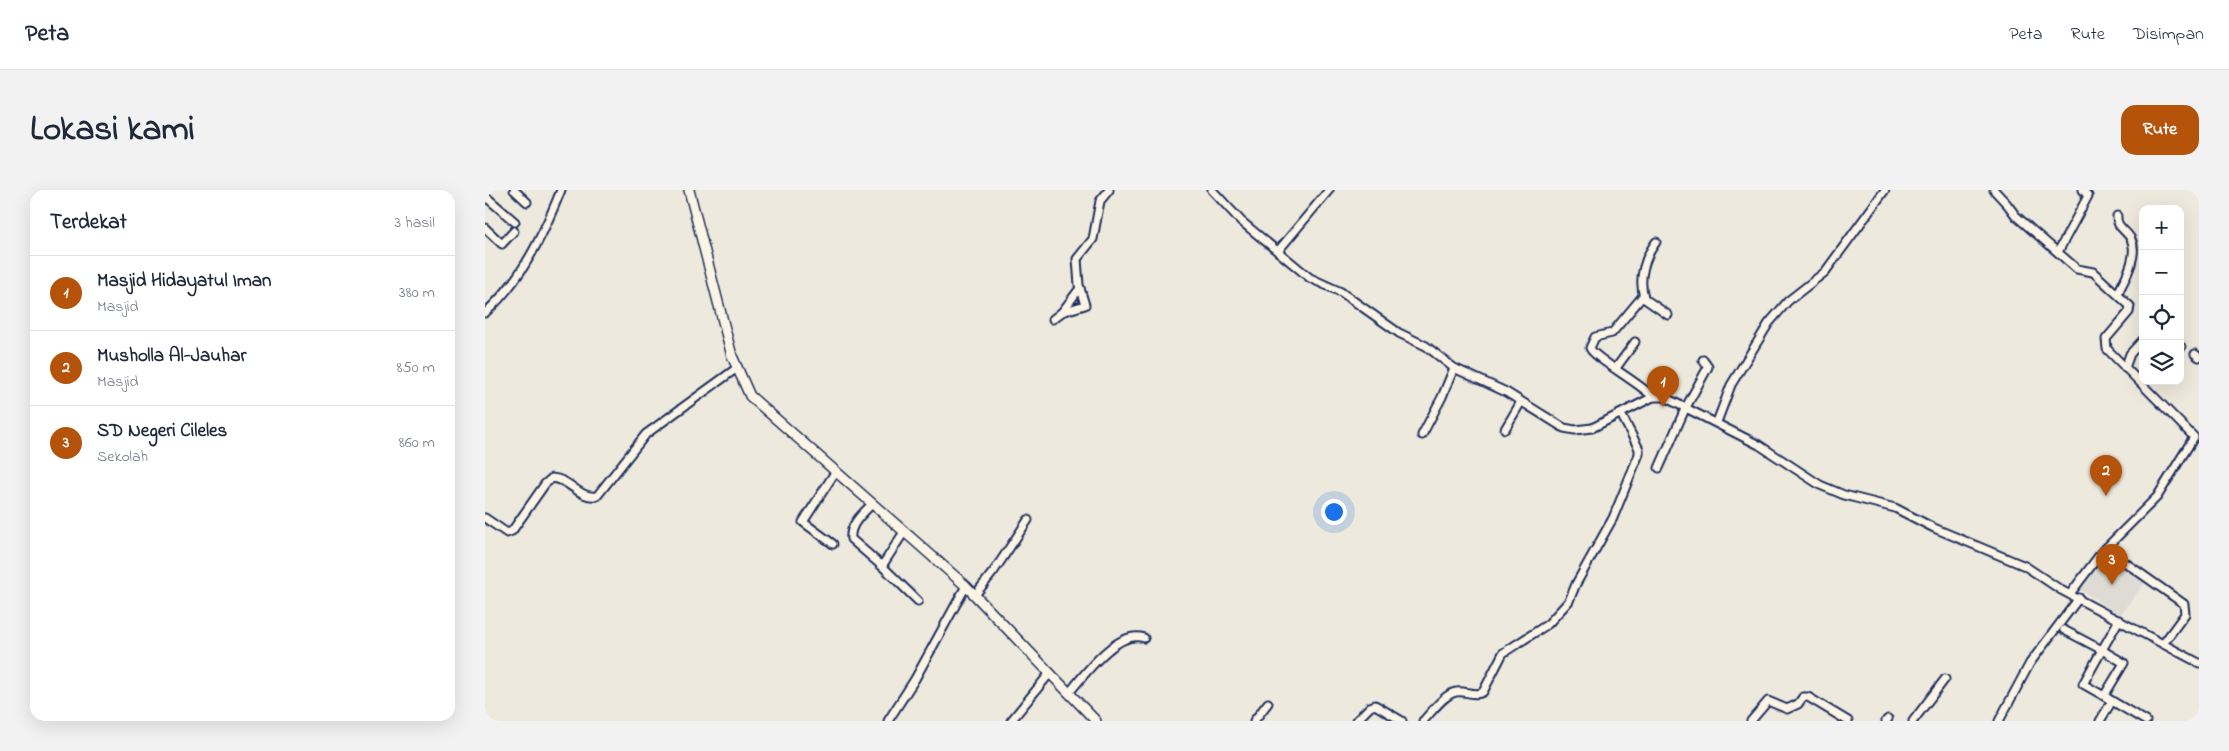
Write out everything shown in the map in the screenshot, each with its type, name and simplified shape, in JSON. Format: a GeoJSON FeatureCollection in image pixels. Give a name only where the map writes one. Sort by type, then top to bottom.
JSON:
{"type":"FeatureCollection","features":[{"type":"Feature","properties":{"kind":"street"},"geometry":{"type":"LineString","coordinates":[[488,190],[485,195],[515,222]]}},
{"type":"Feature","properties":{"kind":"street"},"geometry":{"type":"LineString","coordinates":[[514,190],[527,202]]}},
{"type":"Feature","properties":{"kind":"street"},"geometry":{"type":"LineString","coordinates":[[485,313],[516,279],[550,219],[561,190]]}},
{"type":"Feature","properties":{"kind":"street"},"geometry":{"type":"LineString","coordinates":[[689,190],[737,368],[750,396],[975,594],[1096,721]]}},
{"type":"Feature","properties":{"kind":"street"},"geometry":{"type":"LineString","coordinates":[[1062,312],[1085,306],[1080,288],[1077,259],[1093,239],[1100,200],[1109,190]]}},
{"type":"Feature","properties":{"kind":"street"},"geometry":{"type":"LineString","coordinates":[[1212,190],[1241,221],[1310,278],[1341,292],[1399,333],[1425,346],[1454,368],[1521,402],[1560,426],[1575,430],[1592,428],[1653,397],[1663,397],[1685,409],[1717,422],[1759,445],[1820,485],[1849,496],[1895,508],[1934,528],[2025,566],[2070,594],[2199,662]]}},
{"type":"Feature","properties":{"kind":"street"},"geometry":{"type":"LineString","coordinates":[[1278,251],[1329,190]]}},
{"type":"Feature","properties":{"kind":"street"},"geometry":{"type":"LineString","coordinates":[[1717,422],[1731,385],[1769,323],[1788,301],[1825,272],[1885,190]]}},
{"type":"Feature","properties":{"kind":"street"},"geometry":{"type":"LineString","coordinates":[[1994,190],[2016,216],[2077,269],[2082,272],[2093,272],[2118,293],[2130,308],[2107,339],[2106,345],[2125,368],[2139,379]]}},
{"type":"Feature","properties":{"kind":"street"},"geometry":{"type":"LineString","coordinates":[[2058,252],[2088,196],[2083,190]]}},
{"type":"Feature","properties":{"kind":"street"},"geometry":{"type":"LineString","coordinates":[[2117,216],[2118,224],[2131,238],[2133,245],[2127,275],[2118,293]]}},
{"type":"Feature","properties":{"kind":"street"},"geometry":{"type":"LineString","coordinates":[[485,228],[502,244],[514,231]]}},
{"type":"Feature","properties":{"kind":"street"},"geometry":{"type":"LineString","coordinates":[[1656,242],[1646,260],[1641,284],[1644,296],[1668,315]]}},
{"type":"Feature","properties":{"kind":"street"},"geometry":{"type":"LineString","coordinates":[[1053,319],[1062,312],[1080,288]]}},
{"type":"Feature","properties":{"kind":"street"},"geometry":{"type":"LineString","coordinates":[[1644,296],[1611,333],[1595,337],[1590,348],[1592,354],[1616,368],[1653,397]]}},
{"type":"Feature","properties":{"kind":"street"},"geometry":{"type":"LineString","coordinates":[[1616,368],[1635,342]]}},
{"type":"Feature","properties":{"kind":"street"},"geometry":{"type":"LineString","coordinates":[[2125,368],[2130,354],[2139,344]]}},
{"type":"Feature","properties":{"kind":"street"},"geometry":{"type":"LineString","coordinates":[[1659,468],[1685,409],[1709,367],[1703,360]]}},
{"type":"Feature","properties":{"kind":"street"},"geometry":{"type":"LineString","coordinates":[[485,518],[507,533],[512,531],[545,484],[552,478],[560,478],[585,495],[597,496],[646,434],[737,368]]}},
{"type":"Feature","properties":{"kind":"street"},"geometry":{"type":"LineString","coordinates":[[1422,435],[1442,397],[1454,368]]}},
{"type":"Feature","properties":{"kind":"street"},"geometry":{"type":"LineString","coordinates":[[2070,594],[2106,549],[2157,497],[2197,440],[2146,385]]}},
{"type":"Feature","properties":{"kind":"street"},"geometry":{"type":"LineString","coordinates":[[1505,429],[1521,402]]}},
{"type":"Feature","properties":{"kind":"street"},"geometry":{"type":"LineString","coordinates":[[1423,721],[1449,695],[1456,692],[1479,694],[1483,692],[1503,653],[1548,624],[1569,601],[1576,584],[1613,518],[1639,454],[1639,449],[1621,414]]}},
{"type":"Feature","properties":{"kind":"street"},"geometry":{"type":"LineString","coordinates":[[833,544],[803,522],[836,471]]}},
{"type":"Feature","properties":{"kind":"street"},"geometry":{"type":"LineString","coordinates":[[872,504],[851,529],[851,539],[882,566],[917,601]]}},
{"type":"Feature","properties":{"kind":"street"},"geometry":{"type":"LineString","coordinates":[[975,594],[994,571],[1028,520]]}},
{"type":"Feature","properties":{"kind":"street"},"geometry":{"type":"LineString","coordinates":[[882,566],[904,532]]}},
{"type":"Feature","properties":{"kind":"street"},"geometry":{"type":"LineString","coordinates":[[2106,549],[2184,604],[2185,614],[2163,644]]}},
{"type":"Feature","properties":{"kind":"street"},"geometry":{"type":"LineString","coordinates":[[888,721],[915,679],[966,586]]}},
{"type":"Feature","properties":{"kind":"street"},"geometry":{"type":"LineString","coordinates":[[1999,721],[2030,663],[2079,598]]}},
{"type":"Feature","properties":{"kind":"street"},"geometry":{"type":"LineString","coordinates":[[2119,620],[2083,684],[2146,721]]}},
{"type":"Feature","properties":{"kind":"street"},"geometry":{"type":"LineString","coordinates":[[2064,630],[2124,663],[2104,696]]}},
{"type":"Feature","properties":{"kind":"street"},"geometry":{"type":"LineString","coordinates":[[1069,693],[1098,660],[1116,645],[1133,636],[1144,638]]}},
{"type":"Feature","properties":{"kind":"street"},"geometry":{"type":"LineString","coordinates":[[1011,721],[1050,673]]}},
{"type":"Feature","properties":{"kind":"street"},"geometry":{"type":"LineString","coordinates":[[1913,721],[1945,678]]}},
{"type":"Feature","properties":{"kind":"street"},"geometry":{"type":"LineString","coordinates":[[1751,721],[1768,701],[1787,709],[1797,704],[1803,697],[1808,697],[1848,721]]}},
{"type":"Feature","properties":{"kind":"street"},"geometry":{"type":"LineString","coordinates":[[2100,721],[2112,700]]}},
{"type":"Feature","properties":{"kind":"street"},"geometry":{"type":"LineString","coordinates":[[1254,721],[1268,703]]}},
{"type":"Feature","properties":{"kind":"street"},"geometry":{"type":"LineString","coordinates":[[1355,721],[1370,706],[1375,705],[1402,721]]}},
{"type":"Feature","properties":{"kind":"shaded area"},"geometry":{"type":"Polygon","coordinates":[[[2103,552],[2146,581],[2120,615],[2079,589],[2103,552]]]}},
{"type":"Feature","properties":{"kind":"place","name":"Masjid Hidayatul Iman"},"geometry":{"type":"Point","coordinates":[1663,407]}},
{"type":"Feature","properties":{"kind":"place","name":"Musholla Al-Jauhar"},"geometry":{"type":"Point","coordinates":[2106,496]}},
{"type":"Feature","properties":{"kind":"place","name":"SD Negeri Cileles"},"geometry":{"type":"Point","coordinates":[2112,585]}}]}
